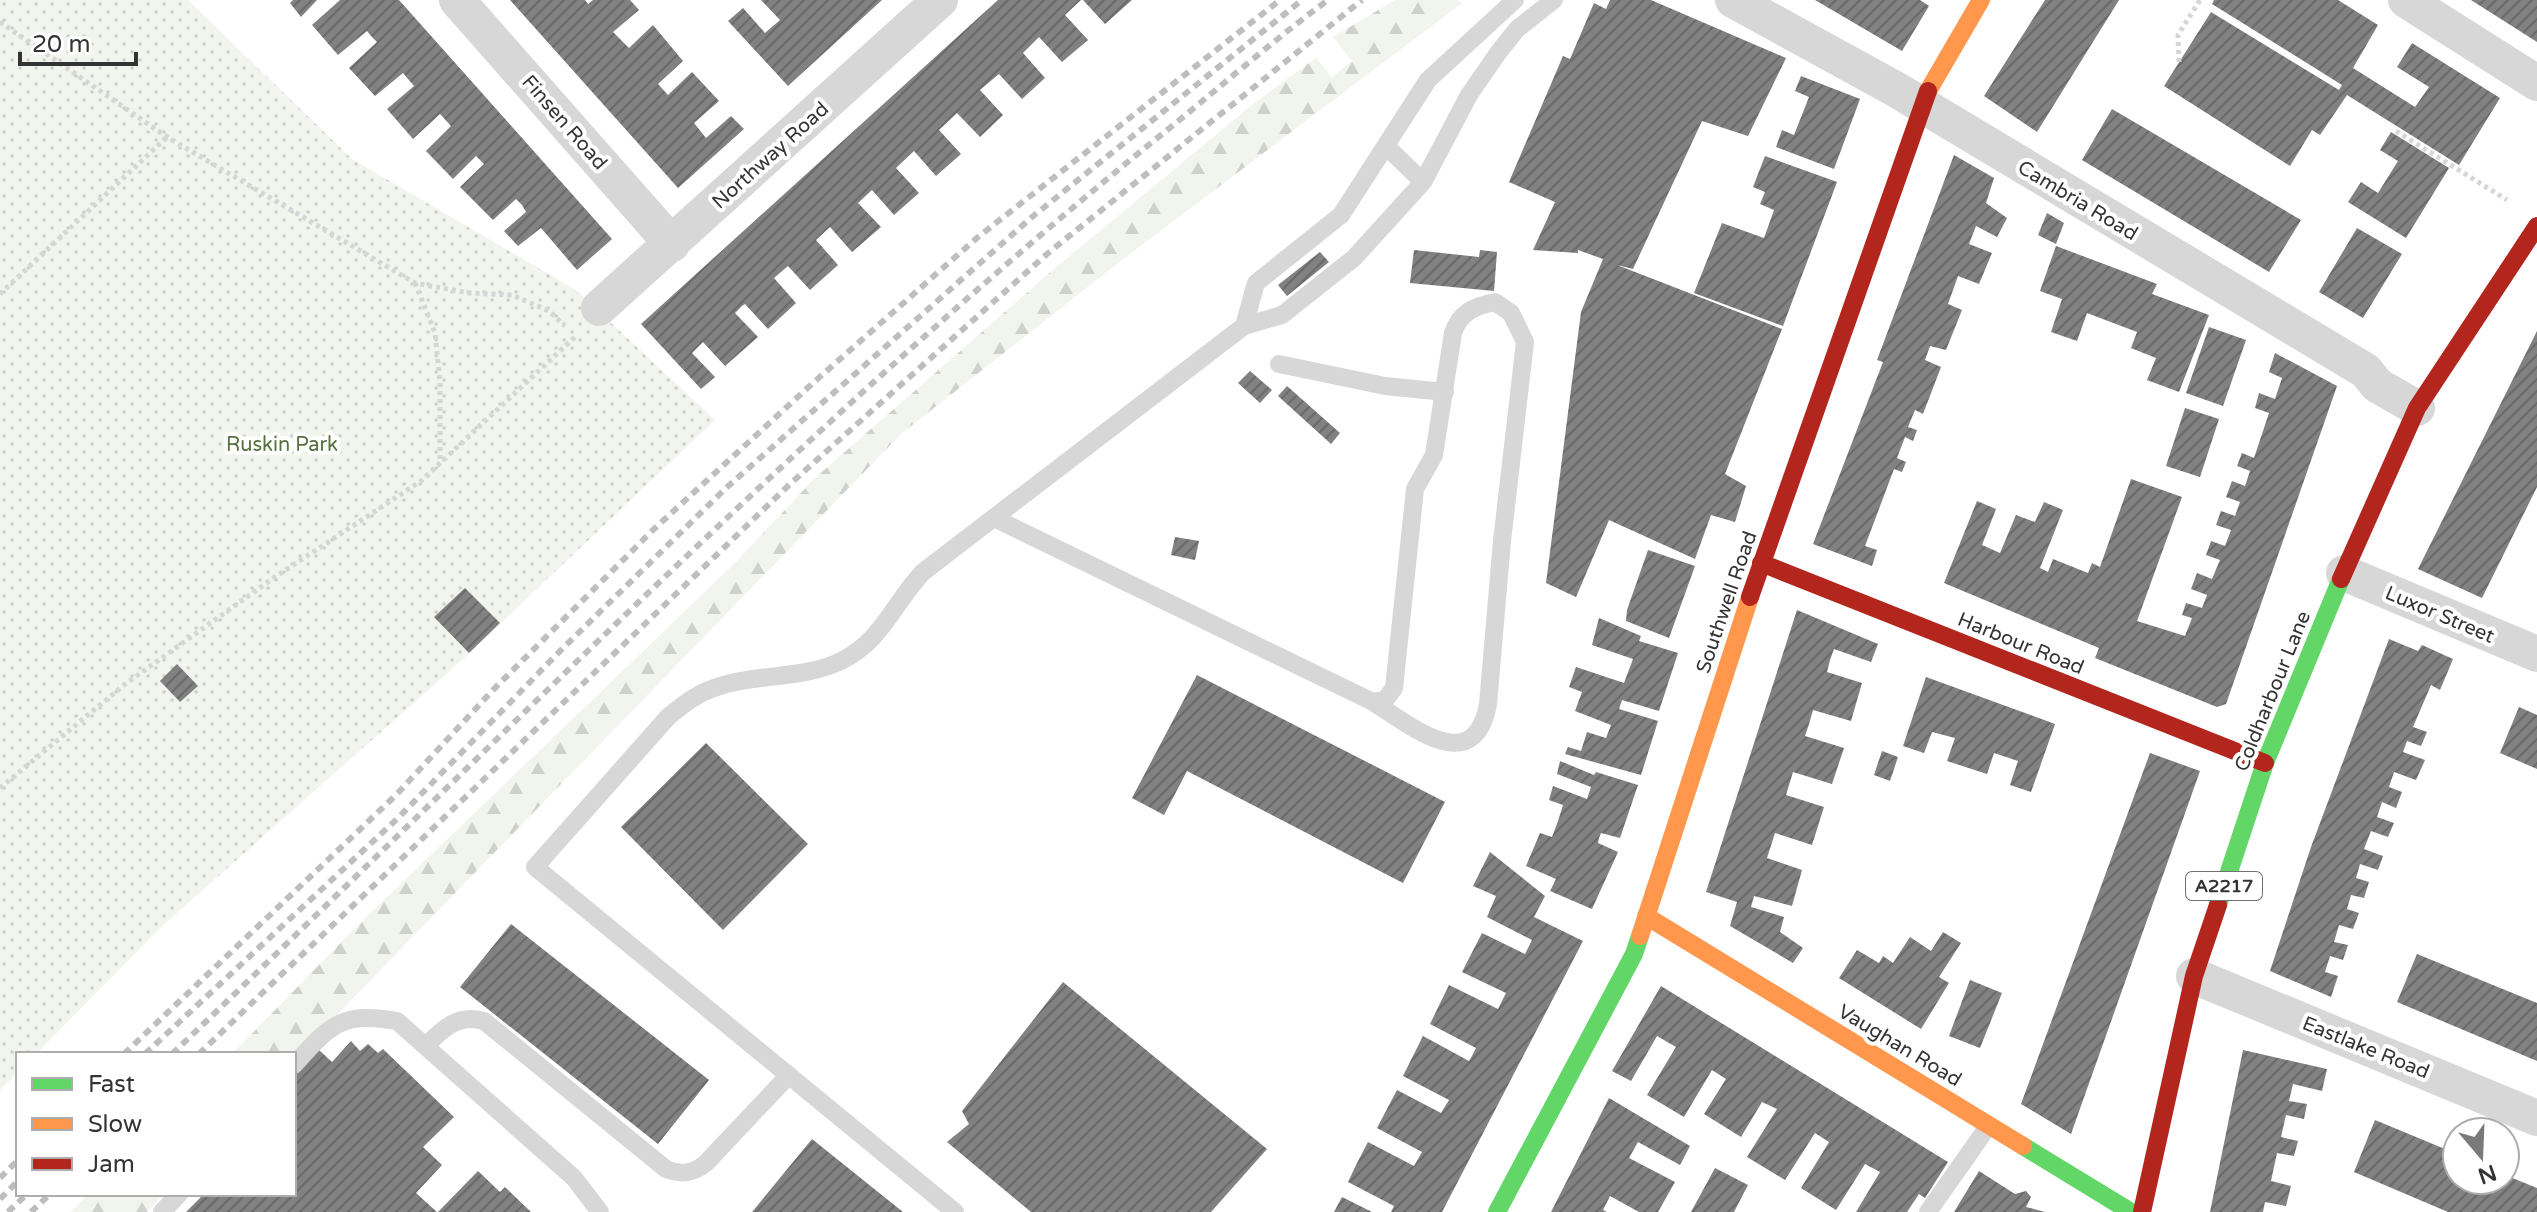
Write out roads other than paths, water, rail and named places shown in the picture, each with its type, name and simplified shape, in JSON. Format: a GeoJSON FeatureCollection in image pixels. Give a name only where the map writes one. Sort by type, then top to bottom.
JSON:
{"type":"FeatureCollection","features":[{"type":"Feature","properties":{"kind":"street","name":"Finsen Road"},"geometry":{"type":"LineString","coordinates":[[457,0],[672,244]]}},
{"type":"Feature","properties":{"kind":"street","name":"Northway Road"},"geometry":{"type":"LineString","coordinates":[[599,308],[940,0]]}},
{"type":"Feature","properties":{"kind":"street","name":"Cambria Road"},"geometry":{"type":"LineString","coordinates":[[1733,0],[1922,105],[2366,371],[2377,385],[2417,408]]}},
{"type":"Feature","properties":{"kind":"street","name":"Southwell Road"},"geometry":{"type":"LineString","coordinates":[[1497,1212],[1634,954],[1761,563],[1922,105],[1931,82],[1981,0]]}},
{"type":"Feature","properties":{"kind":"street"},"geometry":{"type":"LineString","coordinates":[[2406,0],[2537,83]]}},
{"type":"Feature","properties":{"kind":"street","name":"Coldharbour Lane"},"geometry":{"type":"LineString","coordinates":[[2142,1212],[2194,976],[2265,763],[2382,480],[2417,408],[2535,234]]}},
{"type":"Feature","properties":{"kind":"street","name":"Harbour Road"},"geometry":{"type":"LineString","coordinates":[[1761,563],[2265,763]]}},
{"type":"Feature","properties":{"kind":"street","name":"Luxor Street"},"geometry":{"type":"LineString","coordinates":[[2344,573],[2537,654]]}},
{"type":"Feature","properties":{"kind":"street","name":"Vaughan Road"},"geometry":{"type":"LineString","coordinates":[[1646,916],[2131,1212]]}},
{"type":"Feature","properties":{"kind":"street","name":"Eastlake Road"},"geometry":{"type":"LineString","coordinates":[[2194,976],[2537,1118]]}},
{"type":"Feature","properties":{"kind":"lane"},"geometry":{"type":"LineString","coordinates":[[1244,326],[1256,283],[1341,215],[1428,80],[1515,0]]}},
{"type":"Feature","properties":{"kind":"lane"},"geometry":{"type":"LineString","coordinates":[[955,1212],[535,867],[668,717],[694,696],[718,686],[794,674],[839,662],[882,632],[901,596],[923,572],[1244,326],[1282,315],[1354,258],[1423,182],[1469,95],[1498,53],[1517,29],[1554,0]]}},
{"type":"Feature","properties":{"kind":"lane"},"geometry":{"type":"LineString","coordinates":[[1386,146],[1423,182]]}},
{"type":"Feature","properties":{"kind":"lane"},"geometry":{"type":"LineString","coordinates":[[994,518],[1373,702],[1438,742],[1466,741],[1482,728],[1488,704],[1502,541],[1525,342],[1521,329],[1504,305],[1495,302],[1480,305],[1457,320],[1434,455],[1415,489],[1394,688],[1385,700],[1373,702]]}},
{"type":"Feature","properties":{"kind":"lane"},"geometry":{"type":"LineString","coordinates":[[1279,364],[1385,386],[1445,392]]}},
{"type":"Feature","properties":{"kind":"lane"},"geometry":{"type":"LineString","coordinates":[[296,1063],[339,1021],[369,1016],[397,1021],[574,1178],[600,1212]]}},
{"type":"Feature","properties":{"kind":"lane"},"geometry":{"type":"LineString","coordinates":[[426,1046],[441,1030],[459,1020],[472,1017],[484,1021],[666,1169],[679,1175],[698,1170],[706,1163],[789,1075]]}},
{"type":"Feature","properties":{"kind":"lane"},"geometry":{"type":"LineString","coordinates":[[1928,1212],[1989,1125]]}},
{"type":"Feature","properties":{"kind":"lane"},"geometry":{"type":"LineString","coordinates":[[162,1212],[177,1196]]}},
{"type":"Feature","properties":{"kind":"railway"},"geometry":{"type":"LineString","coordinates":[[126,1052],[396,795],[492,691],[654,529],[813,383],[978,237],[1280,0]]}},
{"type":"Feature","properties":{"kind":"railway"},"geometry":{"type":"LineString","coordinates":[[147,1052],[398,818],[559,652],[725,489],[1032,217],[1302,0]]}},
{"type":"Feature","properties":{"kind":"railway"},"geometry":{"type":"LineString","coordinates":[[174,1052],[652,589],[897,361],[1023,250],[1328,0]]}},
{"type":"Feature","properties":{"kind":"railway"},"geometry":{"type":"LineString","coordinates":[[201,1052],[790,484],[1047,254],[1362,0]]}},
{"type":"Feature","properties":{"kind":"railway"},"geometry":{"type":"LineString","coordinates":[[0,1178],[16,1162]]}},
{"type":"Feature","properties":{"kind":"railway"},"geometry":{"type":"LineString","coordinates":[[0,1199],[16,1183]]}},
{"type":"Feature","properties":{"kind":"railway"},"geometry":{"type":"LineString","coordinates":[[8,1212],[25,1196]]}},
{"type":"Feature","properties":{"kind":"railway"},"geometry":{"type":"LineString","coordinates":[[31,1212],[48,1196]]}},
{"type":"Feature","properties":{"kind":"park label","name":"Ruskin Park"},"geometry":{"type":"Point","coordinates":[282,444]}}]}
